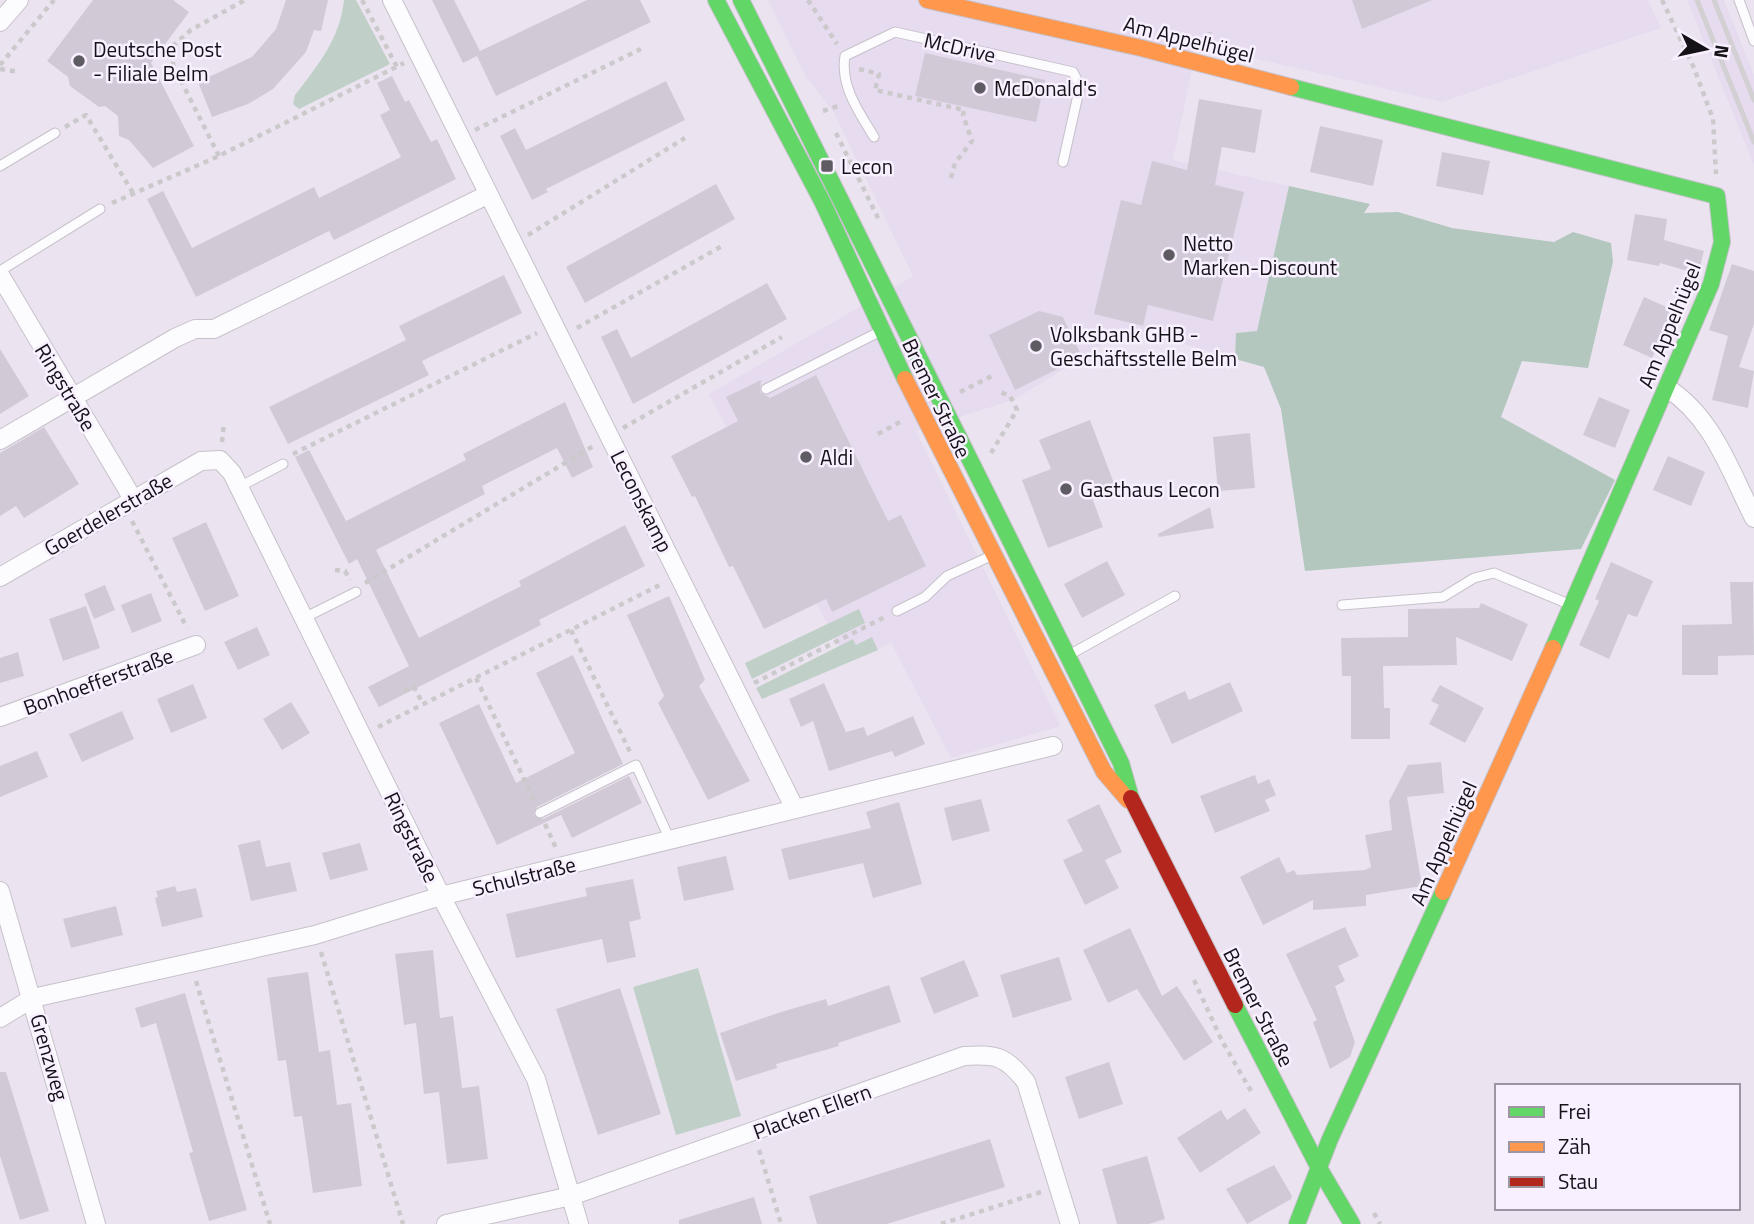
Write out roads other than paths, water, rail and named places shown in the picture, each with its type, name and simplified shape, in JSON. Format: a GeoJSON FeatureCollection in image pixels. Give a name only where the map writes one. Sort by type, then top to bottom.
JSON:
{"type":"FeatureCollection","features":[{"type":"Feature","properties":{"kind":"street"},"geometry":{"type":"LineString","coordinates":[[0,22],[19,0]]}},
{"type":"Feature","properties":{"kind":"street","name":"Leconskamp"},"geometry":{"type":"LineString","coordinates":[[392,0],[795,809]]}},
{"type":"Feature","properties":{"kind":"street","name":"Bremer Straße"},"geometry":{"type":"LineString","coordinates":[[716,0],[846,250],[881,331],[1048,666],[1104,772],[1133,806]]}},
{"type":"Feature","properties":{"kind":"street","name":"Bremer Straße"},"geometry":{"type":"LineString","coordinates":[[741,0],[904,322],[1066,657],[1121,763],[1133,806],[1320,1168],[1352,1224]]}},
{"type":"Feature","properties":{"kind":"street","name":"Am Appelhügel"},"geometry":{"type":"LineString","coordinates":[[928,0],[1141,48],[1717,196],[1722,242],[1711,284],[1572,606],[1320,1168]]}},
{"type":"Feature","properties":{"kind":"street"},"geometry":{"type":"LineString","coordinates":[[0,440],[175,338],[195,329],[214,329],[487,195]]}},
{"type":"Feature","properties":{"kind":"street","name":"Ringstraße"},"geometry":{"type":"LineString","coordinates":[[0,273],[73,398],[128,502]]}},
{"type":"Feature","properties":{"kind":"street"},"geometry":{"type":"LineString","coordinates":[[1667,388],[1688,401],[1705,420],[1754,519]]}},
{"type":"Feature","properties":{"kind":"street","name":"Ringstraße"},"geometry":{"type":"LineString","coordinates":[[219,460],[232,473],[441,896],[536,1079],[579,1224]]}},
{"type":"Feature","properties":{"kind":"street","name":"Goerdelerstraße"},"geometry":{"type":"LineString","coordinates":[[0,578],[201,461],[219,460]]}},
{"type":"Feature","properties":{"kind":"street","name":"Bonhoefferstraße"},"geometry":{"type":"LineString","coordinates":[[0,716],[195,645]]}},
{"type":"Feature","properties":{"kind":"street","name":"Schulstraße"},"geometry":{"type":"LineString","coordinates":[[0,1018],[33,998],[315,935],[441,896],[1053,746]]}},
{"type":"Feature","properties":{"kind":"street","name":"Grenzweg"},"geometry":{"type":"LineString","coordinates":[[0,891],[96,1224]]}},
{"type":"Feature","properties":{"kind":"street","name":"Placken Ellern"},"geometry":{"type":"LineString","coordinates":[[446,1224],[571,1195],[964,1056],[990,1055],[1012,1064],[1026,1082],[1070,1224]]}},
{"type":"Feature","properties":{"kind":"street"},"geometry":{"type":"LineString","coordinates":[[1297,1224],[1320,1168]]}},
{"type":"Feature","properties":{"kind":"lane"},"geometry":{"type":"LineString","coordinates":[[1739,0],[1754,40]]}},
{"type":"Feature","properties":{"kind":"lane","name":"McDrive"},"geometry":{"type":"LineString","coordinates":[[874,137],[853,102],[843,70],[845,56],[895,32],[1073,72],[1080,86],[1063,162]]}},
{"type":"Feature","properties":{"kind":"lane"},"geometry":{"type":"LineString","coordinates":[[0,166],[55,133]]}},
{"type":"Feature","properties":{"kind":"lane"},"geometry":{"type":"LineString","coordinates":[[0,273],[100,209]]}},
{"type":"Feature","properties":{"kind":"lane"},"geometry":{"type":"LineString","coordinates":[[766,390],[904,322]]}},
{"type":"Feature","properties":{"kind":"lane"},"geometry":{"type":"LineString","coordinates":[[239,487],[283,464]]}},
{"type":"Feature","properties":{"kind":"lane"},"geometry":{"type":"LineString","coordinates":[[897,611],[925,597],[947,576],[1012,546]]}},
{"type":"Feature","properties":{"kind":"lane"},"geometry":{"type":"LineString","coordinates":[[1342,604],[1443,597],[1474,578],[1494,573],[1572,606]]}},
{"type":"Feature","properties":{"kind":"lane"},"geometry":{"type":"LineString","coordinates":[[304,618],[356,592]]}},
{"type":"Feature","properties":{"kind":"lane"},"geometry":{"type":"LineString","coordinates":[[1048,666],[1175,596]]}},
{"type":"Feature","properties":{"kind":"lane"},"geometry":{"type":"LineString","coordinates":[[540,813],[636,765],[670,840]]}},
{"type":"Feature","properties":{"kind":"railway"},"geometry":{"type":"LineString","coordinates":[[1697,0],[1754,142]]}},
{"type":"Feature","properties":{"kind":"railway"},"geometry":{"type":"LineString","coordinates":[[1714,0],[1754,100]]}},
{"type":"Feature","properties":{"kind":"place","name":"Deutsche Post - Filiale Belm"},"geometry":{"type":"Point","coordinates":[79,61]}},
{"type":"Feature","properties":{"kind":"place","name":"McDonald's"},"geometry":{"type":"Point","coordinates":[980,88]}},
{"type":"Feature","properties":{"kind":"place","name":"Lecon"},"geometry":{"type":"Point","coordinates":[827,166]}},
{"type":"Feature","properties":{"kind":"place","name":"Netto Marken-Discount"},"geometry":{"type":"Point","coordinates":[1169,255]}},
{"type":"Feature","properties":{"kind":"place","name":"Volksbank GHB - Geschäftsstelle Belm"},"geometry":{"type":"Point","coordinates":[1036,346]}},
{"type":"Feature","properties":{"kind":"place","name":"Aldi"},"geometry":{"type":"Point","coordinates":[806,457]}},
{"type":"Feature","properties":{"kind":"place","name":"Gasthaus Lecon"},"geometry":{"type":"Point","coordinates":[1066,489]}}]}
